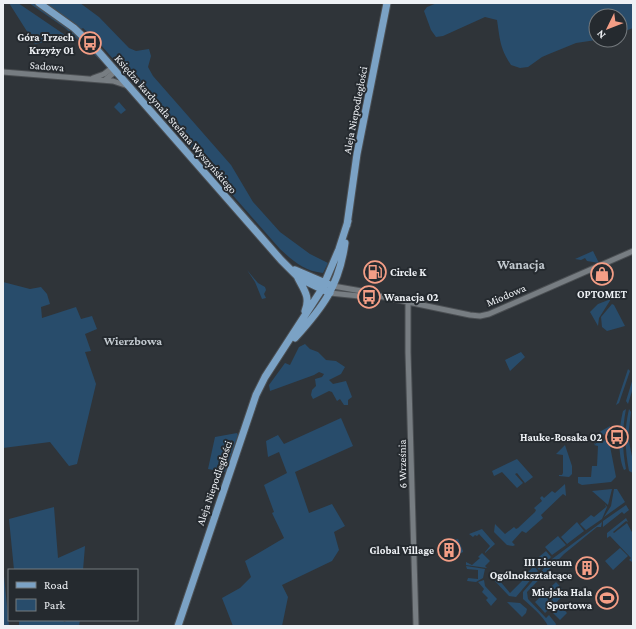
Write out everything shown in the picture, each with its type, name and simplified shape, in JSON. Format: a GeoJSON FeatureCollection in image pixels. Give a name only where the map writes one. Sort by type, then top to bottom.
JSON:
{"type":"FeatureCollection","features":[{"type":"Feature","properties":{"kind":"main road","name":"Księdza kardynała Stefana Wyszyńskiego"},"geometry":{"type":"LineString","coordinates":[[39,3],[78,32],[114,69],[272,251],[297,276],[332,289]]}},
{"type":"Feature","properties":{"kind":"main road","name":"Aleja Niepodległości"},"geometry":{"type":"LineString","coordinates":[[282,352],[324,302],[332,289],[341,266],[357,154],[387,3]]}},
{"type":"Feature","properties":{"kind":"main road","name":"Aleja Niepodległości"},"geometry":{"type":"LineString","coordinates":[[178,626],[256,395],[265,377],[324,286],[339,249],[348,221]]}},
{"type":"Feature","properties":{"kind":"main road","name":"Księdza kardynała Stefana Wyszyńskiego"},"geometry":{"type":"LineString","coordinates":[[290,268],[324,286]]}},
{"type":"Feature","properties":{"kind":"main road"},"geometry":{"type":"LineString","coordinates":[[297,276],[306,294],[308,302],[298,326]]}},
{"type":"Feature","properties":{"kind":"street"},"geometry":{"type":"LineString","coordinates":[[90,79],[98,77],[114,69]]}},
{"type":"Feature","properties":{"kind":"street"},"geometry":{"type":"LineString","coordinates":[[105,80],[114,69]]}},
{"type":"Feature","properties":{"kind":"street","name":"Sadowa"},"geometry":{"type":"LineString","coordinates":[[3,72],[105,80],[129,86]]}},
{"type":"Feature","properties":{"kind":"street","name":"Miodowa"},"geometry":{"type":"LineString","coordinates":[[332,289],[373,293],[379,296],[480,316],[489,314],[633,251]]}},
{"type":"Feature","properties":{"kind":"street","name":"6 Września"},"geometry":{"type":"LineString","coordinates":[[408,302],[408,352],[416,626]]}},
{"type":"Feature","properties":{"kind":"green space"},"geometry":{"type":"Polygon","coordinates":[[[9,3],[18,3],[68,37],[35,44],[9,3]]]}},
{"type":"Feature","properties":{"kind":"green space"},"geometry":{"type":"Polygon","coordinates":[[[29,3],[37,5],[57,18],[104,61],[99,59],[65,28],[29,3]]]}},
{"type":"Feature","properties":{"kind":"green space"},"geometry":{"type":"Polygon","coordinates":[[[43,3],[80,3],[99,17],[129,48],[136,51],[149,49],[151,56],[148,67],[153,76],[231,165],[253,202],[280,232],[310,254],[328,263],[323,273],[304,268],[280,249],[100,44],[83,28],[81,29],[43,3]]]}},
{"type":"Feature","properties":{"kind":"green space"},"geometry":{"type":"Polygon","coordinates":[[[437,3],[633,3],[633,28],[628,30],[628,8],[588,8],[588,41],[576,43],[542,57],[528,67],[520,68],[511,65],[505,54],[500,39],[497,20],[485,17],[443,36],[436,37],[431,30],[424,11],[427,7],[437,3]]]}},
{"type":"Feature","properties":{"kind":"green space"},"geometry":{"type":"Polygon","coordinates":[[[122,74],[124,74],[275,247],[264,237],[122,74]]]}},
{"type":"Feature","properties":{"kind":"green space"},"geometry":{"type":"Polygon","coordinates":[[[119,102],[126,110],[121,114],[114,107],[119,102]]]}},
{"type":"Feature","properties":{"kind":"green space"},"geometry":{"type":"Polygon","coordinates":[[[593,251],[599,263],[587,261],[585,258],[581,260],[575,259],[593,251]]]}},
{"type":"Feature","properties":{"kind":"green space"},"geometry":{"type":"Polygon","coordinates":[[[247,270],[258,283],[265,287],[266,290],[264,294],[266,298],[262,299],[255,282],[247,270]]]}},
{"type":"Feature","properties":{"kind":"green space"},"geometry":{"type":"Polygon","coordinates":[[[3,282],[30,289],[41,287],[47,294],[50,304],[41,307],[42,318],[76,307],[81,319],[92,316],[97,329],[85,334],[91,351],[85,352],[96,384],[77,464],[69,466],[50,442],[3,448],[3,282]]]}},
{"type":"Feature","properties":{"kind":"green space"},"geometry":{"type":"Polygon","coordinates":[[[611,299],[599,318],[598,326],[590,312],[598,304],[611,299]]]}},
{"type":"Feature","properties":{"kind":"green space"},"geometry":{"type":"Polygon","coordinates":[[[612,304],[614,305],[625,326],[607,331],[602,327],[601,317],[612,304]]]}},
{"type":"Feature","properties":{"kind":"green space"},"geometry":{"type":"Polygon","coordinates":[[[305,344],[310,349],[318,352],[326,360],[336,361],[345,367],[341,374],[329,380],[333,384],[346,381],[352,397],[348,400],[348,405],[344,405],[340,399],[337,401],[332,392],[329,391],[313,399],[311,395],[312,390],[316,386],[315,379],[322,377],[324,374],[319,372],[270,391],[269,385],[285,363],[290,365],[299,347],[305,344]]]}},
{"type":"Feature","properties":{"kind":"green space"},"geometry":{"type":"Polygon","coordinates":[[[521,352],[525,357],[510,371],[505,360],[521,352]]]}},
{"type":"Feature","properties":{"kind":"green space"},"geometry":{"type":"Polygon","coordinates":[[[628,369],[630,371],[619,403],[616,405],[628,369]]]}},
{"type":"Feature","properties":{"kind":"green space"},"geometry":{"type":"Polygon","coordinates":[[[633,378],[633,388],[628,404],[626,401],[633,378]]]}},
{"type":"Feature","properties":{"kind":"green space"},"geometry":{"type":"Polygon","coordinates":[[[626,409],[623,432],[626,469],[624,470],[620,456],[619,440],[623,411],[626,409]]]}},
{"type":"Feature","properties":{"kind":"green space"},"geometry":{"type":"Polygon","coordinates":[[[629,409],[631,412],[628,437],[633,461],[633,473],[629,471],[626,448],[626,425],[629,409]]]}},
{"type":"Feature","properties":{"kind":"green space"},"geometry":{"type":"Polygon","coordinates":[[[341,418],[353,446],[295,472],[309,513],[332,504],[345,526],[334,532],[339,550],[332,561],[282,585],[288,597],[282,626],[233,626],[222,598],[240,588],[251,577],[245,561],[284,538],[272,513],[274,512],[264,485],[287,473],[279,452],[268,457],[266,441],[278,435],[284,444],[341,418]]]}},
{"type":"Feature","properties":{"kind":"green space"},"geometry":{"type":"Polygon","coordinates":[[[610,426],[610,429],[594,444],[596,434],[610,426]]]}},
{"type":"Feature","properties":{"kind":"green space"},"geometry":{"type":"Polygon","coordinates":[[[237,433],[238,435],[225,472],[208,469],[215,437],[237,433]]]}},
{"type":"Feature","properties":{"kind":"green space"},"geometry":{"type":"Polygon","coordinates":[[[600,440],[609,441],[616,477],[611,482],[582,485],[578,483],[578,477],[591,477],[592,466],[597,466],[598,446],[594,445],[600,440]]]}},
{"type":"Feature","properties":{"kind":"green space"},"geometry":{"type":"Polygon","coordinates":[[[565,445],[572,466],[572,474],[569,477],[559,476],[563,473],[563,455],[556,454],[565,445]]]}},
{"type":"Feature","properties":{"kind":"green space"},"geometry":{"type":"Polygon","coordinates":[[[517,459],[533,477],[525,483],[517,473],[515,474],[523,483],[517,488],[502,472],[494,476],[492,471],[517,459]]]}},
{"type":"Feature","properties":{"kind":"green space"},"geometry":{"type":"Polygon","coordinates":[[[565,484],[566,496],[563,494],[541,515],[543,518],[526,533],[522,531],[512,542],[515,545],[507,545],[494,532],[495,524],[505,534],[514,527],[516,529],[518,528],[535,512],[536,510],[534,508],[542,501],[540,498],[542,496],[544,498],[552,491],[555,493],[565,484]]]}},
{"type":"Feature","properties":{"kind":"green space"},"geometry":{"type":"Polygon","coordinates":[[[612,489],[608,505],[592,491],[612,489]]]}},
{"type":"Feature","properties":{"kind":"green space"},"geometry":{"type":"Polygon","coordinates":[[[614,489],[617,489],[625,502],[604,517],[611,506],[614,489]]]}},
{"type":"Feature","properties":{"kind":"green space"},"geometry":{"type":"Polygon","coordinates":[[[605,504],[607,507],[602,519],[586,530],[580,524],[591,515],[594,517],[606,507],[605,504]]]}},
{"type":"Feature","properties":{"kind":"green space"},"geometry":{"type":"Polygon","coordinates":[[[626,505],[629,510],[624,514],[622,512],[603,527],[603,521],[626,505]]]}},
{"type":"Feature","properties":{"kind":"green space"},"geometry":{"type":"Polygon","coordinates":[[[54,507],[58,558],[85,546],[83,569],[14,569],[9,519],[54,507]]]}},
{"type":"Feature","properties":{"kind":"green space"},"geometry":{"type":"Polygon","coordinates":[[[626,518],[628,522],[626,521],[613,532],[614,533],[627,523],[633,534],[632,562],[629,560],[631,558],[610,536],[607,538],[607,533],[626,518]]]}},
{"type":"Feature","properties":{"kind":"green space"},"geometry":{"type":"Polygon","coordinates":[[[577,522],[584,531],[567,544],[561,537],[577,522]]]}},
{"type":"Feature","properties":{"kind":"green space"},"geometry":{"type":"Polygon","coordinates":[[[602,522],[601,527],[597,527],[564,554],[527,592],[528,599],[546,618],[549,615],[556,624],[555,626],[548,626],[534,608],[523,599],[523,592],[552,559],[602,522]]]}},
{"type":"Feature","properties":{"kind":"green space"},"geometry":{"type":"Polygon","coordinates":[[[482,529],[495,544],[485,553],[490,546],[479,534],[473,537],[469,534],[482,529]]]}},
{"type":"Feature","properties":{"kind":"green space"},"geometry":{"type":"Polygon","coordinates":[[[558,536],[566,545],[552,555],[545,547],[558,536]]]}},
{"type":"Feature","properties":{"kind":"green space"},"geometry":{"type":"Polygon","coordinates":[[[458,539],[463,551],[459,554],[454,540],[458,539]]]}},
{"type":"Feature","properties":{"kind":"green space"},"geometry":{"type":"Polygon","coordinates":[[[620,548],[628,556],[613,570],[605,561],[620,548]]]}},
{"type":"Feature","properties":{"kind":"green space"},"geometry":{"type":"Polygon","coordinates":[[[546,551],[551,557],[539,570],[533,562],[546,551]]]}},
{"type":"Feature","properties":{"kind":"green space"},"geometry":{"type":"Polygon","coordinates":[[[482,553],[490,561],[485,566],[487,568],[466,565],[466,562],[472,565],[480,558],[478,557],[482,553]]]}},
{"type":"Feature","properties":{"kind":"green space"},"geometry":{"type":"Polygon","coordinates":[[[3,566],[9,626],[3,626],[3,566]]]}},
{"type":"Feature","properties":{"kind":"green space"},"geometry":{"type":"Polygon","coordinates":[[[466,566],[485,569],[483,578],[476,582],[467,581],[468,578],[478,579],[478,570],[467,569],[466,566]]]}},
{"type":"Feature","properties":{"kind":"green space"},"geometry":{"type":"Polygon","coordinates":[[[534,566],[538,571],[516,597],[509,596],[492,578],[494,574],[510,593],[534,566]]]}},
{"type":"Feature","properties":{"kind":"green space"},"geometry":{"type":"Polygon","coordinates":[[[484,580],[485,586],[497,599],[491,606],[486,600],[488,598],[482,592],[484,589],[478,582],[484,580]]]}},
{"type":"Feature","properties":{"kind":"green space"},"geometry":{"type":"Polygon","coordinates":[[[556,582],[566,593],[545,613],[535,602],[556,582]]]}},
{"type":"Feature","properties":{"kind":"green space"},"geometry":{"type":"Polygon","coordinates":[[[507,602],[520,603],[527,609],[526,613],[522,617],[507,602]]]}},
{"type":"Feature","properties":{"kind":"green space"},"geometry":{"type":"Polygon","coordinates":[[[560,605],[567,613],[560,620],[552,612],[560,605]]]}},
{"type":"Feature","properties":{"kind":"green space"},"geometry":{"type":"Polygon","coordinates":[[[19,621],[80,621],[79,626],[19,626],[19,621]]]}},
{"type":"Feature","properties":{"kind":"place","name":"Góra Trzech Krzyży 01"},"geometry":{"type":"Point","coordinates":[90,43]}},
{"type":"Feature","properties":{"kind":"place","name":"Circle K"},"geometry":{"type":"Point","coordinates":[375,272]}},
{"type":"Feature","properties":{"kind":"place","name":"OPTOMET"},"geometry":{"type":"Point","coordinates":[602,274]}},
{"type":"Feature","properties":{"kind":"place","name":"Wanacja 02"},"geometry":{"type":"Point","coordinates":[369,297]}},
{"type":"Feature","properties":{"kind":"place","name":"Hauke-Bosaka 02"},"geometry":{"type":"Point","coordinates":[617,437]}},
{"type":"Feature","properties":{"kind":"place","name":"Global Village"},"geometry":{"type":"Point","coordinates":[449,550]}},
{"type":"Feature","properties":{"kind":"place","name":"III Liceum Ogólnokształcące"},"geometry":{"type":"Point","coordinates":[587,568]}},
{"type":"Feature","properties":{"kind":"place","name":"Miejska Hala Sportowa"},"geometry":{"type":"Point","coordinates":[607,598]}},
{"type":"Feature","properties":{"kind":"district","name":"Wanacja"},"geometry":{"type":"Point","coordinates":[521,264]}},
{"type":"Feature","properties":{"kind":"district","name":"Wierzbowa"},"geometry":{"type":"Point","coordinates":[133,341]}}]}
